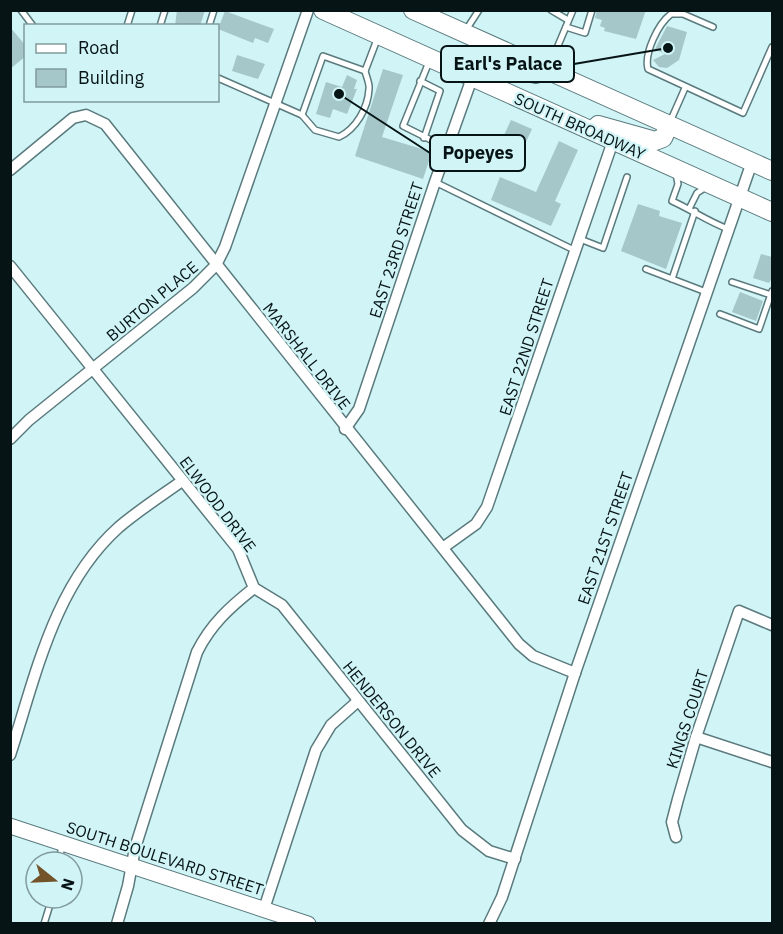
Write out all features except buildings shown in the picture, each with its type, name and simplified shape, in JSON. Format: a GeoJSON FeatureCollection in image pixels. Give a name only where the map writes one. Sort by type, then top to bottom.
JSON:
{"type":"FeatureCollection","features":[{"type":"Feature","properties":{"kind":"main road","name":"SOUTH BROADWAY"},"geometry":{"type":"LineString","coordinates":[[323,10],[772,212]]}},
{"type":"Feature","properties":{"kind":"main road"},"geometry":{"type":"LineString","coordinates":[[413,10],[772,171]]}},
{"type":"Feature","properties":{"kind":"main road"},"geometry":{"type":"LineString","coordinates":[[472,78],[476,68],[488,60],[511,69],[564,79]]}},
{"type":"Feature","properties":{"kind":"main road"},"geometry":{"type":"LineString","coordinates":[[559,116],[632,133],[655,141],[663,138],[669,125]]}},
{"type":"Feature","properties":{"kind":"main road","name":"SOUTH BOULEVARD STREET"},"geometry":{"type":"LineString","coordinates":[[10,826],[272,915],[308,924]]}},
{"type":"Feature","properties":{"kind":"street","name":"BURTON PLACE"},"geometry":{"type":"LineString","coordinates":[[10,439],[29,420],[207,276],[216,265],[308,10]]}},
{"type":"Feature","properties":{"kind":"street","name":"EAST 23RD STREET"},"geometry":{"type":"LineString","coordinates":[[345,429],[359,409],[472,78]]}},
{"type":"Feature","properties":{"kind":"street","name":"MARSHALL DRIVE"},"geometry":{"type":"LineString","coordinates":[[10,170],[73,118],[86,115],[105,124],[345,429],[444,547],[519,644],[533,656],[575,673]]}},
{"type":"Feature","properties":{"kind":"street","name":"EAST 22ND STREET"},"geometry":{"type":"LineString","coordinates":[[444,547],[476,524],[487,507],[613,141]]}},
{"type":"Feature","properties":{"kind":"street","name":"EAST 21ST STREET"},"geometry":{"type":"LineString","coordinates":[[489,924],[502,897],[515,860],[575,673],[752,162]]}},
{"type":"Feature","properties":{"kind":"street","name":"ELWOOD DRIVE"},"geometry":{"type":"LineString","coordinates":[[10,266],[238,549],[254,588]]}},
{"type":"Feature","properties":{"kind":"street"},"geometry":{"type":"LineString","coordinates":[[10,755],[43,651],[65,596],[85,565],[119,528],[182,481]]}},
{"type":"Feature","properties":{"kind":"street"},"geometry":{"type":"LineString","coordinates":[[117,924],[197,652],[208,630],[226,611],[254,588]]}},
{"type":"Feature","properties":{"kind":"street","name":"HENDERSON DRIVE"},"geometry":{"type":"LineString","coordinates":[[254,588],[282,605],[462,830],[489,851],[515,860]]}},
{"type":"Feature","properties":{"kind":"street","name":"KINGS COURT"},"geometry":{"type":"LineString","coordinates":[[676,837],[672,822],[696,737],[739,611],[772,624]]}},
{"type":"Feature","properties":{"kind":"street"},"geometry":{"type":"LineString","coordinates":[[272,915],[316,750],[331,725],[358,701]]}},
{"type":"Feature","properties":{"kind":"street"},"geometry":{"type":"LineString","coordinates":[[696,737],[772,762]]}},
{"type":"Feature","properties":{"kind":"lane"},"geometry":{"type":"LineString","coordinates":[[21,10],[32,24]]}},
{"type":"Feature","properties":{"kind":"lane"},"geometry":{"type":"LineString","coordinates":[[464,34],[479,10]]}},
{"type":"Feature","properties":{"kind":"lane"},"geometry":{"type":"LineString","coordinates":[[551,10],[558,12],[567,24],[585,33],[592,10]]}},
{"type":"Feature","properties":{"kind":"lane"},"geometry":{"type":"LineString","coordinates":[[547,71],[573,10]]}},
{"type":"Feature","properties":{"kind":"lane"},"geometry":{"type":"LineString","coordinates":[[713,27],[677,12],[671,14],[661,25],[646,59],[648,69],[743,113],[772,47]]}},
{"type":"Feature","properties":{"kind":"lane"},"geometry":{"type":"LineString","coordinates":[[219,78],[302,115],[315,130],[339,137],[350,132],[357,124],[370,89],[364,71],[378,36]]}},
{"type":"Feature","properties":{"kind":"lane"},"geometry":{"type":"LineString","coordinates":[[302,115],[323,56],[364,71]]}},
{"type":"Feature","properties":{"kind":"lane"},"geometry":{"type":"LineString","coordinates":[[430,59],[403,126],[447,148]]}},
{"type":"Feature","properties":{"kind":"lane"},"geometry":{"type":"LineString","coordinates":[[420,81],[440,91],[424,138]]}},
{"type":"Feature","properties":{"kind":"lane"},"geometry":{"type":"LineString","coordinates":[[669,125],[685,88]]}},
{"type":"Feature","properties":{"kind":"lane"},"geometry":{"type":"LineString","coordinates":[[673,167],[678,184],[672,201],[692,210],[702,219],[728,230]]}},
{"type":"Feature","properties":{"kind":"lane"},"geometry":{"type":"LineString","coordinates":[[578,238],[603,248],[627,177]]}},
{"type":"Feature","properties":{"kind":"lane"},"geometry":{"type":"LineString","coordinates":[[435,182],[574,250]]}},
{"type":"Feature","properties":{"kind":"lane"},"geometry":{"type":"LineString","coordinates":[[672,279],[697,193],[712,185]]}},
{"type":"Feature","properties":{"kind":"lane"},"geometry":{"type":"LineString","coordinates":[[646,269],[706,292]]}},
{"type":"Feature","properties":{"kind":"lane"},"geometry":{"type":"LineString","coordinates":[[720,314],[759,329],[772,293],[732,282]]}},
{"type":"Feature","properties":{"kind":"lane"},"geometry":{"type":"LineString","coordinates":[[61,850],[62,843]]}},
{"type":"Feature","properties":{"kind":"place","name":"Earl's Palace"},"geometry":{"type":"Point","coordinates":[668,48]}},
{"type":"Feature","properties":{"kind":"place","name":"Popeyes"},"geometry":{"type":"Point","coordinates":[339,94]}}]}
